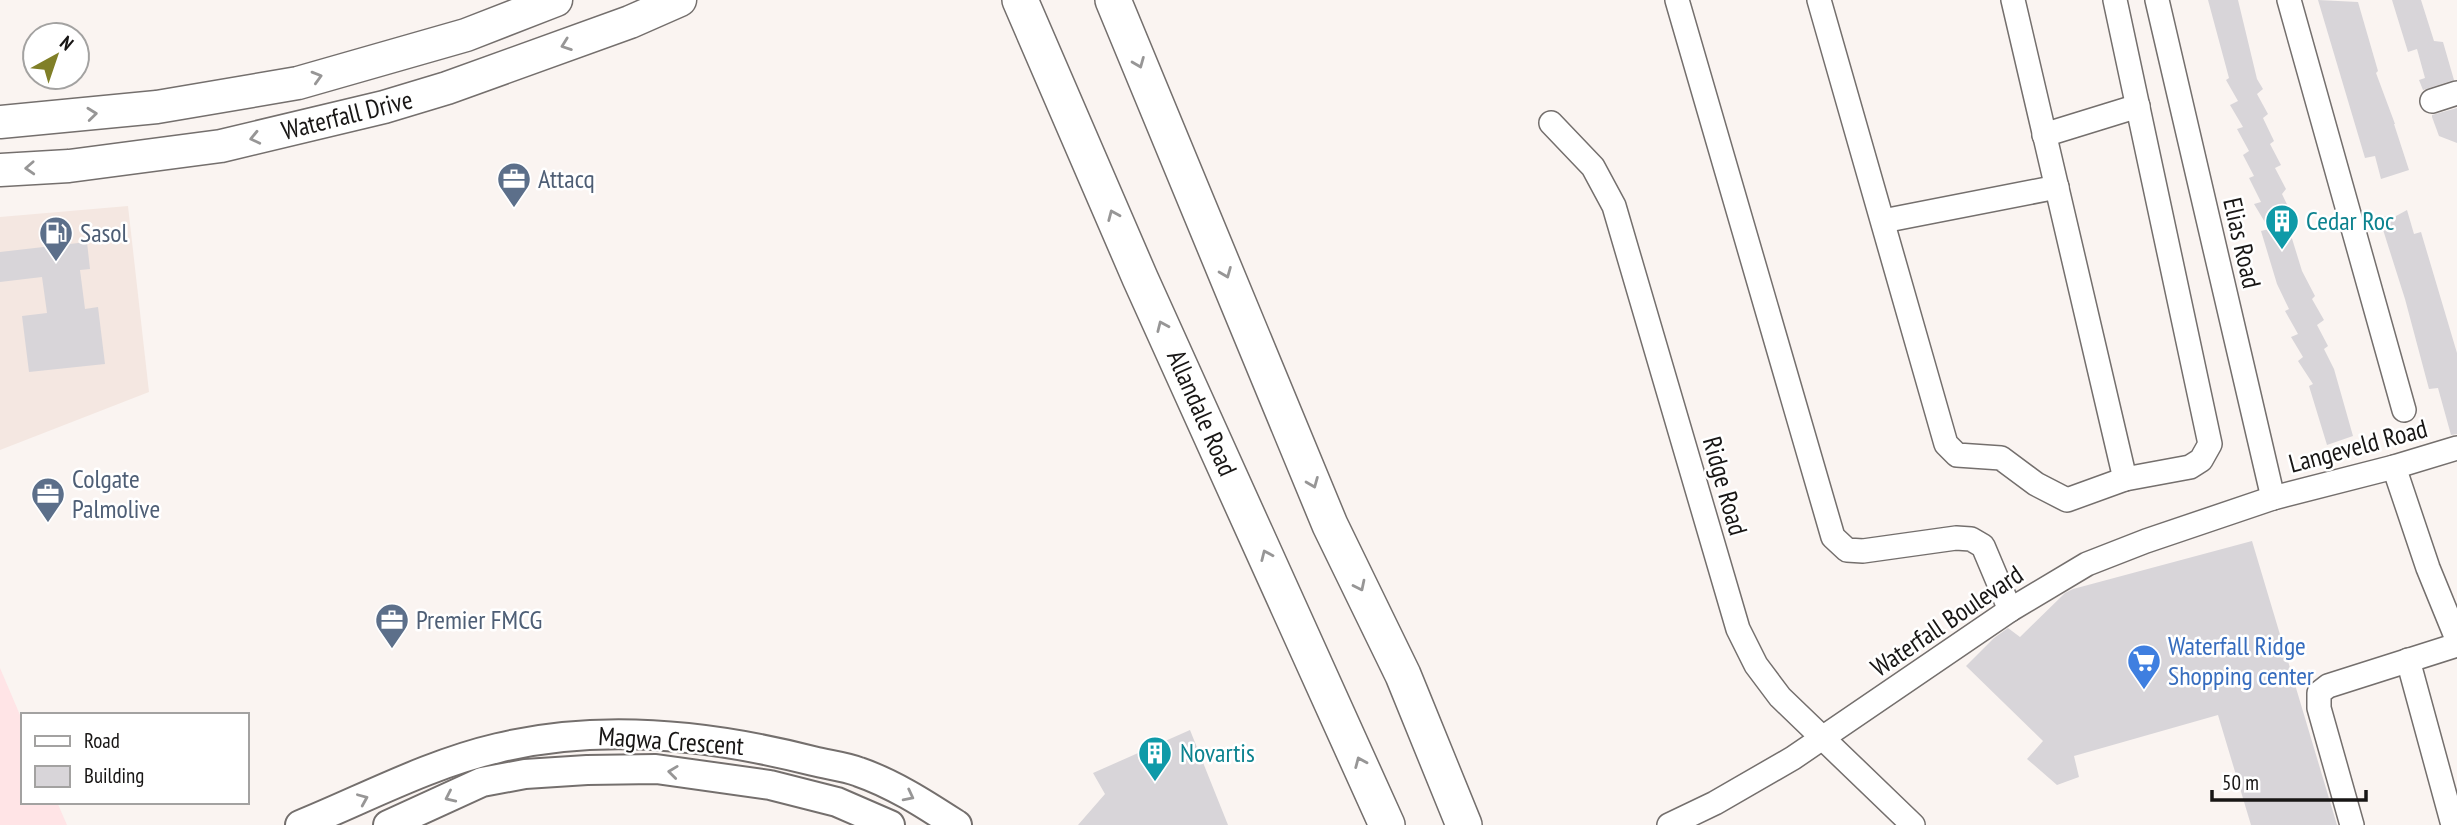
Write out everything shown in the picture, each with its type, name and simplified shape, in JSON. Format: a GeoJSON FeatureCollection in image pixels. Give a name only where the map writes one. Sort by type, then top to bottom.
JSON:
{"type":"FeatureCollection","features":[{"type":"Feature","properties":{"kind":"main road","name":"Waterfall Drive"},"geometry":{"type":"LineString","coordinates":[[0,122],[157,107],[298,83],[466,35],[556,0]]}},
{"type":"Feature","properties":{"kind":"main road","name":"Waterfall Drive"},"geometry":{"type":"LineString","coordinates":[[0,170],[69,166],[221,146],[384,107],[447,88],[631,22],[680,0]]}},
{"type":"Feature","properties":{"kind":"main road"},"geometry":{"type":"LineString","coordinates":[[1113,0],[1330,525],[1403,675],[1459,814],[1488,825]]}},
{"type":"Feature","properties":{"kind":"main road","name":"Allandale Road"},"geometry":{"type":"LineString","coordinates":[[1022,7],[1140,278],[1387,825]]}},
{"type":"Feature","properties":{"kind":"street"},"geometry":{"type":"LineString","coordinates":[[1677,0],[1833,537],[1847,550],[1863,551],[1956,538],[1971,539],[1983,546],[2010,610]]}},
{"type":"Feature","properties":{"kind":"street"},"geometry":{"type":"LineString","coordinates":[[1819,0],[1946,444],[1957,455],[2001,458],[2036,484],[2067,500],[2125,479],[2190,467],[2201,460],[2210,444],[2115,0]]}},
{"type":"Feature","properties":{"kind":"street"},"geometry":{"type":"LineString","coordinates":[[2013,0],[2125,479]]}},
{"type":"Feature","properties":{"kind":"street","name":"Elias Road"},"geometry":{"type":"LineString","coordinates":[[2157,0],[2273,498]]}},
{"type":"Feature","properties":{"kind":"street"},"geometry":{"type":"LineString","coordinates":[[2289,0],[2403,410]]}},
{"type":"Feature","properties":{"kind":"street"},"geometry":{"type":"LineString","coordinates":[[2432,101],[2457,93]]}},
{"type":"Feature","properties":{"kind":"street"},"geometry":{"type":"LineString","coordinates":[[2044,135],[2138,106]]}},
{"type":"Feature","properties":{"kind":"street","name":"Ridge Road"},"geometry":{"type":"LineString","coordinates":[[1550,123],[1593,167],[1614,206],[1738,629],[1756,665],[1780,696],[1913,825]]}},
{"type":"Feature","properties":{"kind":"street"},"geometry":{"type":"LineString","coordinates":[[1883,221],[2057,187]]}},
{"type":"Feature","properties":{"kind":"street","name":"Langeveld Road"},"geometry":{"type":"LineString","coordinates":[[2273,498],[2457,448]]}},
{"type":"Feature","properties":{"kind":"street"},"geometry":{"type":"LineString","coordinates":[[2395,467],[2428,568],[2457,639]]}},
{"type":"Feature","properties":{"kind":"street","name":"Waterfall Boulevard"},"geometry":{"type":"LineString","coordinates":[[1670,825],[1715,803],[1793,758],[2010,610],[2087,564],[2273,498]]}},
{"type":"Feature","properties":{"kind":"street"},"geometry":{"type":"LineString","coordinates":[[2353,825],[2319,708],[2319,693],[2328,686],[2457,645]]}},
{"type":"Feature","properties":{"kind":"street"},"geometry":{"type":"LineString","coordinates":[[2408,660],[2453,825]]}},
{"type":"Feature","properties":{"kind":"street","name":"Magwa Crescent"},"geometry":{"type":"LineString","coordinates":[[300,825],[439,767],[496,748],[547,739],[621,733],[734,742],[859,771],[916,799],[957,825]]}},
{"type":"Feature","properties":{"kind":"street","name":"Magwa Crescent"},"geometry":{"type":"LineString","coordinates":[[388,825],[482,782],[525,774],[656,769],[769,785],[837,803],[890,825]]}},
{"type":"Feature","properties":{"kind":"shaded area"},"geometry":{"type":"Polygon","coordinates":[[[128,206],[149,392],[0,450],[0,217],[128,206]]]}},
{"type":"Feature","properties":{"kind":"shaded area"},"geometry":{"type":"Polygon","coordinates":[[[0,668],[21,717],[21,804],[58,804],[67,825],[0,825],[0,668]]]}},
{"type":"Feature","properties":{"kind":"building","name":"Cedar Roc"},"geometry":{"type":"Polygon","coordinates":[[[2208,0],[2238,0],[2257,79],[2263,89],[2257,94],[2268,114],[2263,118],[2274,141],[2270,144],[2281,165],[2275,168],[2286,189],[2282,194],[2292,215],[2286,219],[2302,271],[2315,296],[2312,299],[2324,320],[2317,325],[2328,346],[2324,349],[2334,369],[2353,436],[2327,445],[2309,386],[2313,384],[2298,361],[2303,357],[2291,337],[2298,334],[2285,311],[2289,309],[2277,284],[2261,231],[2269,229],[2254,204],[2261,202],[2249,178],[2254,176],[2243,155],[2249,151],[2237,129],[2243,127],[2230,105],[2238,101],[2226,80],[2229,78],[2208,0]]]}},
{"type":"Feature","properties":{"kind":"building","name":"Cedar Roc"},"geometry":{"type":"Polygon","coordinates":[[[2318,0],[2358,2],[2378,71],[2376,73],[2409,170],[2381,179],[2375,156],[2365,158],[2318,0]]]}},
{"type":"Feature","properties":{"kind":"building"},"geometry":{"type":"Polygon","coordinates":[[[2392,0],[2421,0],[2434,41],[2443,42],[2454,80],[2423,90],[2419,80],[2425,78],[2417,49],[2408,52],[2392,0]]]}},
{"type":"Feature","properties":{"kind":"building"},"geometry":{"type":"Polygon","coordinates":[[[2457,108],[2457,143],[2439,136],[2432,115],[2457,108]]]}},
{"type":"Feature","properties":{"kind":"building"},"geometry":{"type":"Polygon","coordinates":[[[2407,210],[2414,234],[2421,232],[2457,353],[2457,434],[2451,435],[2438,388],[2429,389],[2379,217],[2396,216],[2407,210]]]}},
{"type":"Feature","properties":{"kind":"building"},"geometry":{"type":"Polygon","coordinates":[[[87,242],[90,269],[80,270],[85,309],[98,307],[105,364],[29,372],[22,316],[47,313],[42,277],[0,282],[0,252],[87,242]]]}},
{"type":"Feature","properties":{"kind":"building","name":"Waterfall Ridge Shopping center"},"geometry":{"type":"Polygon","coordinates":[[[2252,541],[2337,825],[2251,825],[2218,715],[2074,756],[2079,777],[2057,785],[2027,759],[2043,741],[1966,666],[1994,638],[2008,628],[2020,637],[2065,593],[2073,589],[2252,541]]]}},
{"type":"Feature","properties":{"kind":"building","name":"Novartis"},"geometry":{"type":"Polygon","coordinates":[[[1190,730],[1228,825],[1078,825],[1105,794],[1093,773],[1190,730]]]}},
{"type":"Feature","properties":{"kind":"place","name":"Attacq"},"geometry":{"type":"Point","coordinates":[514,209]}},
{"type":"Feature","properties":{"kind":"place","name":"Cedar Roc"},"geometry":{"type":"Point","coordinates":[2282,251]}},
{"type":"Feature","properties":{"kind":"place","name":"Sasol"},"geometry":{"type":"Point","coordinates":[56,263]}},
{"type":"Feature","properties":{"kind":"place","name":"Colgate Palmolive"},"geometry":{"type":"Point","coordinates":[48,524]}},
{"type":"Feature","properties":{"kind":"place","name":"Premier FMCG"},"geometry":{"type":"Point","coordinates":[392,650]}},
{"type":"Feature","properties":{"kind":"place","name":"Waterfall Ridge Shopping center"},"geometry":{"type":"Point","coordinates":[2144,691]}},
{"type":"Feature","properties":{"kind":"place","name":"Novartis"},"geometry":{"type":"Point","coordinates":[1155,783]}}]}
